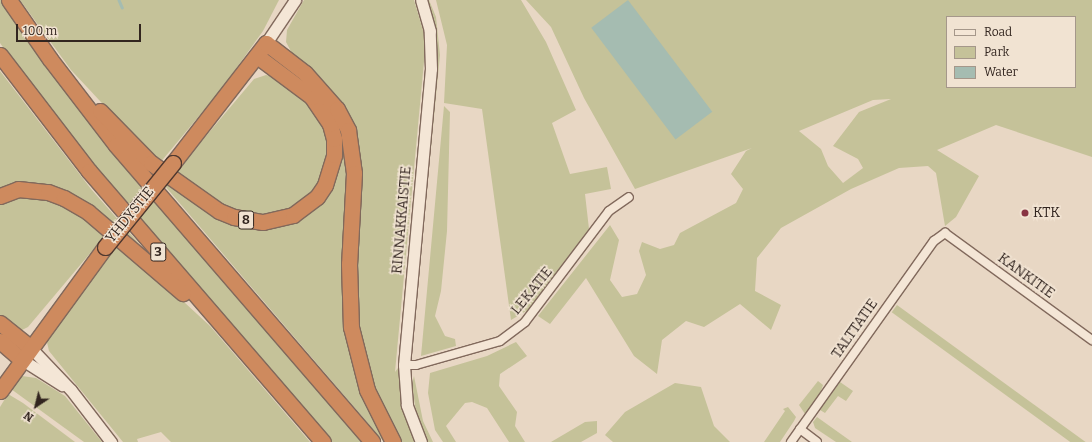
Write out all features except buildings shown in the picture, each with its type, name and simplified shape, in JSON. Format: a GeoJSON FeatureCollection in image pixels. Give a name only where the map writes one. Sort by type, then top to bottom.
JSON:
{"type":"FeatureCollection","features":[{"type":"Feature","properties":{"kind":"highway"},"geometry":{"type":"LineString","coordinates":[[9,0],[50,59],[116,145],[372,442]]}},
{"type":"Feature","properties":{"kind":"highway"},"geometry":{"type":"LineString","coordinates":[[266,43],[320,88],[337,109],[348,130],[354,173],[349,264],[351,327],[367,390],[393,442]]}},
{"type":"Feature","properties":{"kind":"highway","name":"YHDYSTIE"},"geometry":{"type":"LineString","coordinates":[[0,391],[26,353],[105,247],[173,163],[266,43]]}},
{"type":"Feature","properties":{"kind":"highway","name":"3"},"geometry":{"type":"LineString","coordinates":[[0,55],[89,171],[324,442]]}},
{"type":"Feature","properties":{"kind":"highway","name":"8"},"geometry":{"type":"LineString","coordinates":[[50,59],[151,163],[177,184],[219,211],[234,217],[263,222],[293,215],[317,196],[330,171],[334,139],[330,124],[312,98],[257,56]]}},
{"type":"Feature","properties":{"kind":"highway"},"geometry":{"type":"LineString","coordinates":[[0,196],[26,190],[64,198],[88,212],[184,294],[208,309]]}},
{"type":"Feature","properties":{"kind":"highway"},"geometry":{"type":"LineString","coordinates":[[0,322],[26,353]]}},
{"type":"Feature","properties":{"kind":"highway"},"geometry":{"type":"LineString","coordinates":[[0,341],[26,353]]}},
{"type":"Feature","properties":{"kind":"street"},"geometry":{"type":"LineString","coordinates":[[266,43],[287,0]]}},
{"type":"Feature","properties":{"kind":"street"},"geometry":{"type":"LineString","coordinates":[[266,43],[295,0]]}},
{"type":"Feature","properties":{"kind":"street","name":"RINNAKKAISTIE"},"geometry":{"type":"LineString","coordinates":[[421,0],[430,31],[431,69],[404,365],[407,405],[421,442]]}},
{"type":"Feature","properties":{"kind":"street","name":"LEKATIE"},"geometry":{"type":"LineString","coordinates":[[404,365],[419,364],[500,341],[525,322],[609,211],[629,197]]}},
{"type":"Feature","properties":{"kind":"street","name":"KANKITIE"},"geometry":{"type":"LineString","coordinates":[[944,233],[1092,340]]}},
{"type":"Feature","properties":{"kind":"street","name":"TALTTATIE"},"geometry":{"type":"LineString","coordinates":[[791,442],[934,241],[944,233]]}},
{"type":"Feature","properties":{"kind":"street"},"geometry":{"type":"LineString","coordinates":[[26,353],[71,390],[111,442]]}},
{"type":"Feature","properties":{"kind":"street"},"geometry":{"type":"LineString","coordinates":[[800,429],[818,442]]}},
{"type":"Feature","properties":{"kind":"green space"},"geometry":{"type":"Polygon","coordinates":[[[0,0],[2,0],[364,442],[332,442],[53,117],[0,43],[0,0]]]}},
{"type":"Feature","properties":{"kind":"green space"},"geometry":{"type":"Polygon","coordinates":[[[20,0],[279,0],[263,31],[220,91],[159,164],[71,70],[20,0]]]}},
{"type":"Feature","properties":{"kind":"green space"},"geometry":{"type":"Polygon","coordinates":[[[304,0],[414,0],[426,40],[395,372],[398,368],[407,419],[416,442],[400,442],[386,418],[361,353],[356,305],[349,120],[333,93],[294,57],[286,42],[287,30],[304,0]]]}},
{"type":"Feature","properties":{"kind":"green space"},"geometry":{"type":"Polygon","coordinates":[[[426,0],[429,0],[436,17],[440,55],[411,353],[437,56],[435,26],[426,0]]]}},
{"type":"Feature","properties":{"kind":"green space"},"geometry":{"type":"Polygon","coordinates":[[[436,0],[521,0],[546,42],[576,110],[552,123],[570,174],[607,167],[611,189],[585,194],[589,229],[528,310],[511,320],[482,109],[444,103],[447,45],[436,0]]]}},
{"type":"Feature","properties":{"kind":"green space"},"geometry":{"type":"Polygon","coordinates":[[[526,0],[1092,0],[1092,157],[996,125],[937,150],[979,176],[956,217],[945,226],[936,173],[928,166],[899,168],[851,189],[781,228],[757,258],[755,291],[781,305],[771,330],[740,304],[704,327],[686,321],[662,340],[657,374],[634,356],[586,278],[550,324],[538,316],[610,225],[619,240],[610,280],[622,297],[637,294],[646,275],[639,251],[642,242],[660,249],[674,245],[680,233],[736,203],[743,189],[731,174],[746,151],[752,148],[635,189],[584,98],[551,27],[526,0]],[[891,99],[873,100],[799,131],[821,149],[828,166],[843,183],[863,168],[858,159],[833,146],[859,112],[891,99]]]}},
{"type":"Feature","properties":{"kind":"green space"},"geometry":{"type":"Polygon","coordinates":[[[280,59],[308,82],[337,117],[349,156],[362,390],[384,442],[147,165],[209,212],[273,227],[305,217],[321,205],[336,177],[340,146],[279,64],[280,59]]]}},
{"type":"Feature","properties":{"kind":"green space"},"geometry":{"type":"Polygon","coordinates":[[[0,71],[91,189],[150,256],[49,188],[0,191],[0,71]]]}},
{"type":"Feature","properties":{"kind":"green space"},"geometry":{"type":"Polygon","coordinates":[[[266,75],[279,78],[315,109],[327,137],[328,162],[314,192],[297,207],[255,216],[230,209],[204,196],[174,174],[254,79],[266,75]]]}},
{"type":"Feature","properties":{"kind":"green space"},"geometry":{"type":"Polygon","coordinates":[[[444,106],[450,112],[447,231],[441,291],[435,316],[445,336],[455,339],[456,346],[421,356],[444,106]]]}},
{"type":"Feature","properties":{"kind":"green space"},"geometry":{"type":"Polygon","coordinates":[[[36,194],[69,206],[108,232],[28,327],[20,331],[0,316],[0,202],[36,194]]]}},
{"type":"Feature","properties":{"kind":"green space"},"geometry":{"type":"Polygon","coordinates":[[[119,242],[210,326],[310,442],[171,442],[161,432],[137,439],[138,442],[123,442],[49,351],[46,338],[119,242]]]}},
{"type":"Feature","properties":{"kind":"green space"},"geometry":{"type":"Polygon","coordinates":[[[897,305],[1086,442],[1070,442],[892,312],[897,305]]]}},
{"type":"Feature","properties":{"kind":"green space"},"geometry":{"type":"Polygon","coordinates":[[[516,342],[527,356],[500,374],[499,386],[517,412],[515,426],[525,442],[509,442],[487,408],[472,402],[465,403],[446,426],[456,442],[443,442],[435,430],[428,393],[430,373],[487,356],[516,342]]]}},
{"type":"Feature","properties":{"kind":"green space"},"geometry":{"type":"Polygon","coordinates":[[[22,376],[36,378],[65,396],[102,442],[84,442],[11,389],[22,376]]]}},
{"type":"Feature","properties":{"kind":"green space"},"geometry":{"type":"Polygon","coordinates":[[[414,376],[423,421],[433,442],[428,442],[416,413],[412,384],[414,376]]]}},
{"type":"Feature","properties":{"kind":"green space"},"geometry":{"type":"Polygon","coordinates":[[[818,381],[823,385],[821,391],[805,414],[799,405],[818,381]]]}},
{"type":"Feature","properties":{"kind":"green space"},"geometry":{"type":"Polygon","coordinates":[[[840,382],[853,391],[846,401],[838,396],[825,413],[820,410],[840,382]]]}},
{"type":"Feature","properties":{"kind":"green space"},"geometry":{"type":"Polygon","coordinates":[[[675,383],[701,387],[714,426],[730,442],[613,442],[605,435],[625,412],[675,383]]]}},
{"type":"Feature","properties":{"kind":"green space"},"geometry":{"type":"Polygon","coordinates":[[[8,394],[23,403],[75,442],[0,442],[0,407],[8,394]]]}},
{"type":"Feature","properties":{"kind":"green space"},"geometry":{"type":"Polygon","coordinates":[[[788,407],[796,417],[780,442],[764,442],[785,411],[783,409],[788,407]]]}},
{"type":"Feature","properties":{"kind":"green space"},"geometry":{"type":"Polygon","coordinates":[[[817,417],[852,442],[836,442],[815,428],[813,422],[817,417]]]}},
{"type":"Feature","properties":{"kind":"green space"},"geometry":{"type":"Polygon","coordinates":[[[597,421],[597,433],[581,442],[551,442],[585,422],[597,421]]]}},
{"type":"Feature","properties":{"kind":"water"},"geometry":{"type":"Polygon","coordinates":[[[628,0],[712,112],[676,139],[591,28],[628,0]]]}},
{"type":"Feature","properties":{"kind":"waterway"},"geometry":{"type":"LineString","coordinates":[[119,0],[122,7]]}},
{"type":"Feature","properties":{"kind":"place","name":"KTK"},"geometry":{"type":"Point","coordinates":[1025,213]}}]}
